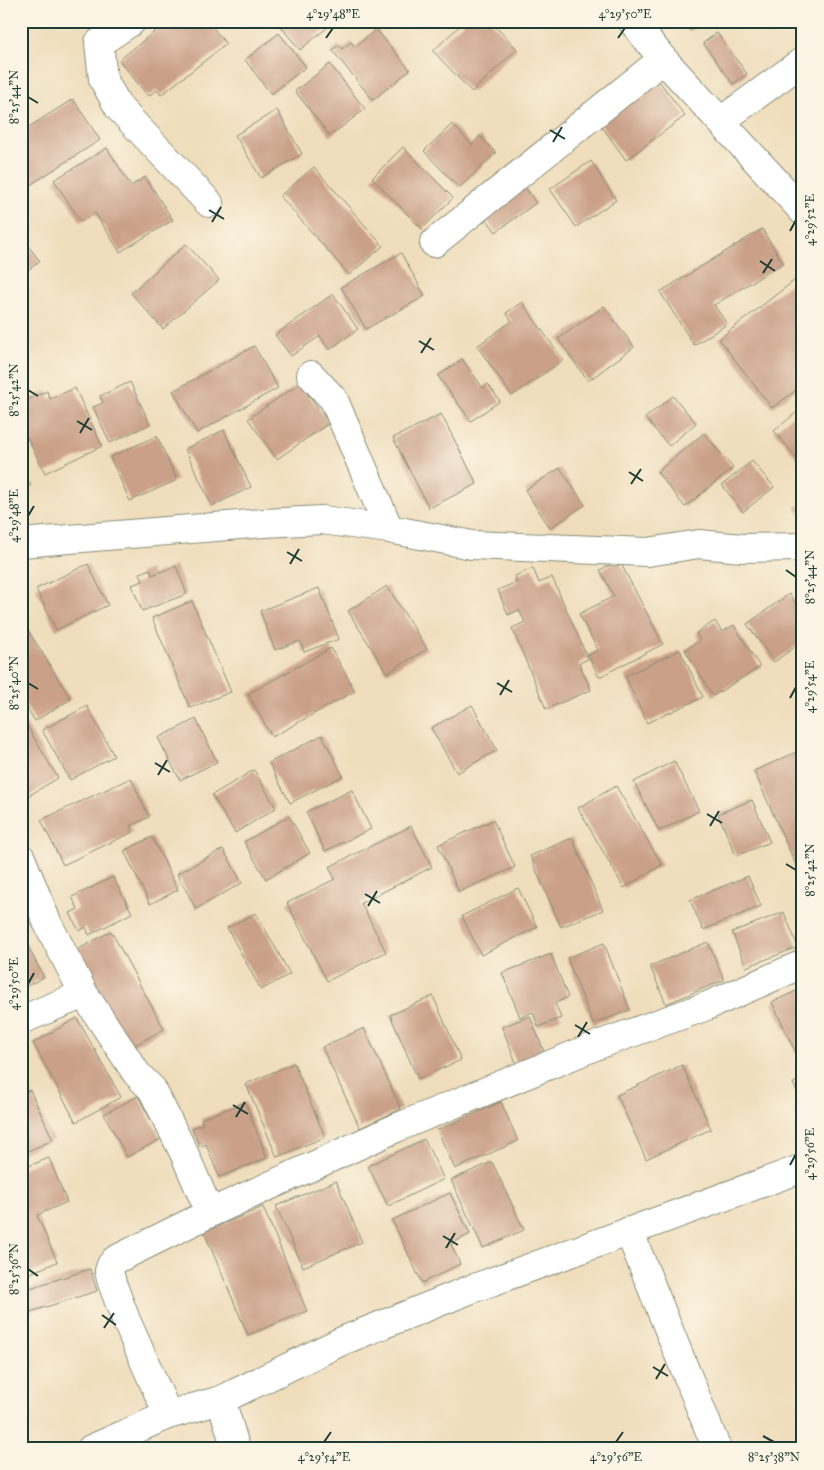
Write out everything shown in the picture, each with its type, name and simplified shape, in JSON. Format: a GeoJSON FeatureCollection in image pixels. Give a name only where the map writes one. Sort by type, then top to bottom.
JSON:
{"type":"FeatureCollection","features":[{"type":"Feature","properties":{"kind":"street"},"geometry":{"type":"LineString","coordinates":[[132,21],[99,43],[103,79],[119,108],[209,203]]}},
{"type":"Feature","properties":{"kind":"street"},"geometry":{"type":"LineString","coordinates":[[632,21],[663,59],[803,211]]}},
{"type":"Feature","properties":{"kind":"street"},"geometry":{"type":"LineString","coordinates":[[434,243],[663,59]]}},
{"type":"Feature","properties":{"kind":"street"},"geometry":{"type":"LineString","coordinates":[[721,121],[803,61]]}},
{"type":"Feature","properties":{"kind":"street"},"geometry":{"type":"LineString","coordinates":[[311,375],[334,400],[389,530]]}},
{"type":"Feature","properties":{"kind":"street"},"geometry":{"type":"LineString","coordinates":[[21,543],[322,520],[472,545],[648,552],[698,544],[743,548],[803,547]]}},
{"type":"Feature","properties":{"kind":"street"},"geometry":{"type":"LineString","coordinates":[[21,858],[47,922],[84,994],[137,1074],[152,1089],[184,1152],[210,1213]]}},
{"type":"Feature","properties":{"kind":"street"},"geometry":{"type":"LineString","coordinates":[[168,1415],[126,1320],[112,1283],[109,1271],[111,1265],[116,1260],[210,1213],[396,1128],[598,1045],[706,1006],[803,964]]}},
{"type":"Feature","properties":{"kind":"street"},"geometry":{"type":"LineString","coordinates":[[21,1020],[84,994]]}},
{"type":"Feature","properties":{"kind":"street"},"geometry":{"type":"LineString","coordinates":[[91,1449],[168,1415],[222,1400],[342,1341],[469,1290],[803,1168]]}},
{"type":"Feature","properties":{"kind":"street"},"geometry":{"type":"LineString","coordinates":[[629,1231],[716,1449]]}},
{"type":"Feature","properties":{"kind":"street"},"geometry":{"type":"LineString","coordinates":[[222,1400],[236,1449]]}},
{"type":"Feature","properties":{"kind":"building"},"geometry":{"type":"Polygon","coordinates":[[[168,21],[208,21],[226,44],[161,95],[157,90],[148,96],[119,60],[168,21]]]}},
{"type":"Feature","properties":{"kind":"building"},"geometry":{"type":"Polygon","coordinates":[[[276,21],[335,21],[300,50],[276,21]]]}},
{"type":"Feature","properties":{"kind":"building"},"geometry":{"type":"Polygon","coordinates":[[[465,21],[490,21],[517,49],[472,92],[433,51],[465,21]]]}},
{"type":"Feature","properties":{"kind":"building"},"geometry":{"type":"Polygon","coordinates":[[[683,21],[705,21],[690,31],[683,21]]]}},
{"type":"Feature","properties":{"kind":"building"},"geometry":{"type":"Polygon","coordinates":[[[376,29],[410,70],[373,100],[332,50],[339,45],[342,49],[351,42],[355,47],[376,29]]]}},
{"type":"Feature","properties":{"kind":"building"},"geometry":{"type":"Polygon","coordinates":[[[279,33],[306,67],[271,94],[245,60],[279,33]]]}},
{"type":"Feature","properties":{"kind":"building"},"geometry":{"type":"Polygon","coordinates":[[[717,33],[747,74],[733,84],[703,43],[717,33]]]}},
{"type":"Feature","properties":{"kind":"building"},"geometry":{"type":"Polygon","coordinates":[[[330,64],[365,109],[330,136],[295,91],[330,64]]]}},
{"type":"Feature","properties":{"kind":"building"},"geometry":{"type":"Polygon","coordinates":[[[659,81],[685,116],[626,160],[600,124],[659,81]]]}},
{"type":"Feature","properties":{"kind":"building"},"geometry":{"type":"Polygon","coordinates":[[[73,99],[100,140],[27,187],[21,177],[21,132],[73,99]]]}},
{"type":"Feature","properties":{"kind":"building"},"geometry":{"type":"Polygon","coordinates":[[[277,110],[302,154],[261,178],[235,135],[277,110]]]}},
{"type":"Feature","properties":{"kind":"building"},"geometry":{"type":"Polygon","coordinates":[[[452,124],[472,145],[480,136],[496,153],[459,188],[424,151],[452,124]]]}},
{"type":"Feature","properties":{"kind":"building"},"geometry":{"type":"Polygon","coordinates":[[[403,147],[453,198],[422,229],[372,178],[403,147]]]}},
{"type":"Feature","properties":{"kind":"building"},"geometry":{"type":"Polygon","coordinates":[[[107,148],[131,186],[145,177],[173,220],[120,252],[95,213],[81,222],[54,180],[107,148]]]}},
{"type":"Feature","properties":{"kind":"building"},"geometry":{"type":"Polygon","coordinates":[[[591,161],[616,200],[576,227],[550,189],[591,161]]]}},
{"type":"Feature","properties":{"kind":"building"},"geometry":{"type":"Polygon","coordinates":[[[314,167],[383,246],[349,275],[280,196],[314,167]]]}},
{"type":"Feature","properties":{"kind":"building"},"geometry":{"type":"Polygon","coordinates":[[[525,187],[536,203],[496,232],[484,216],[525,187]]]}},
{"type":"Feature","properties":{"kind":"building"},"geometry":{"type":"Polygon","coordinates":[[[762,229],[783,263],[714,305],[727,324],[694,345],[660,292],[762,229]]]}},
{"type":"Feature","properties":{"kind":"building"},"geometry":{"type":"Polygon","coordinates":[[[21,237],[40,261],[21,275],[21,237]]]}},
{"type":"Feature","properties":{"kind":"building"},"geometry":{"type":"Polygon","coordinates":[[[186,244],[219,280],[163,329],[131,293],[186,244]]]}},
{"type":"Feature","properties":{"kind":"building"},"geometry":{"type":"Polygon","coordinates":[[[401,253],[425,296],[366,329],[341,287],[401,253]]]}},
{"type":"Feature","properties":{"kind":"building"},"geometry":{"type":"Polygon","coordinates":[[[800,276],[803,280],[803,385],[772,408],[719,339],[800,276]]]}},
{"type":"Feature","properties":{"kind":"building"},"geometry":{"type":"Polygon","coordinates":[[[333,294],[358,329],[329,350],[320,336],[291,356],[275,335],[333,294]]]}},
{"type":"Feature","properties":{"kind":"building"},"geometry":{"type":"Polygon","coordinates":[[[522,302],[563,360],[512,396],[477,346],[512,321],[506,313],[522,302]]]}},
{"type":"Feature","properties":{"kind":"building"},"geometry":{"type":"Polygon","coordinates":[[[604,306],[634,347],[588,381],[558,339],[604,306]]]}},
{"type":"Feature","properties":{"kind":"building"},"geometry":{"type":"Polygon","coordinates":[[[254,346],[278,388],[197,433],[173,391],[254,346]]]}},
{"type":"Feature","properties":{"kind":"building"},"geometry":{"type":"Polygon","coordinates":[[[462,359],[483,388],[488,384],[500,401],[471,421],[438,376],[462,359]]]}},
{"type":"Feature","properties":{"kind":"building"},"geometry":{"type":"Polygon","coordinates":[[[130,382],[150,424],[110,443],[93,407],[103,403],[100,396],[130,382]]]}},
{"type":"Feature","properties":{"kind":"building"},"geometry":{"type":"Polygon","coordinates":[[[300,383],[329,423],[277,459],[248,419],[300,383]]]}},
{"type":"Feature","properties":{"kind":"building"},"geometry":{"type":"Polygon","coordinates":[[[75,388],[102,446],[45,473],[26,435],[21,438],[21,403],[47,391],[50,399],[75,388]]]}},
{"type":"Feature","properties":{"kind":"building"},"geometry":{"type":"Polygon","coordinates":[[[673,396],[696,423],[669,446],[645,418],[673,396]]]}},
{"type":"Feature","properties":{"kind":"building"},"geometry":{"type":"Polygon","coordinates":[[[803,407],[803,465],[774,431],[803,407]]]}},
{"type":"Feature","properties":{"kind":"building"},"geometry":{"type":"Polygon","coordinates":[[[441,414],[477,484],[429,508],[393,438],[441,414]]]}},
{"type":"Feature","properties":{"kind":"building"},"geometry":{"type":"Polygon","coordinates":[[[224,430],[251,487],[212,506],[185,449],[224,430]]]}},
{"type":"Feature","properties":{"kind":"building"},"geometry":{"type":"Polygon","coordinates":[[[704,433],[733,468],[685,507],[657,472],[704,433]]]}},
{"type":"Feature","properties":{"kind":"building"},"geometry":{"type":"Polygon","coordinates":[[[157,436],[177,480],[130,501],[110,457],[157,436]]]}},
{"type":"Feature","properties":{"kind":"building"},"geometry":{"type":"Polygon","coordinates":[[[752,461],[774,487],[743,512],[722,485],[752,461]]]}},
{"type":"Feature","properties":{"kind":"building"},"geometry":{"type":"Polygon","coordinates":[[[560,468],[585,505],[550,528],[525,490],[560,468]]]}},
{"type":"Feature","properties":{"kind":"building"},"geometry":{"type":"Polygon","coordinates":[[[21,470],[31,485],[21,491],[21,470]]]}},
{"type":"Feature","properties":{"kind":"building"},"geometry":{"type":"Polygon","coordinates":[[[803,502],[803,518],[795,508],[803,502]]]}},
{"type":"Feature","properties":{"kind":"building"},"geometry":{"type":"Polygon","coordinates":[[[619,560],[663,644],[599,677],[588,655],[598,650],[579,614],[614,596],[600,570],[619,560]]]}},
{"type":"Feature","properties":{"kind":"building"},"geometry":{"type":"Polygon","coordinates":[[[88,564],[108,605],[56,630],[36,589],[88,564]]]}},
{"type":"Feature","properties":{"kind":"building"},"geometry":{"type":"Polygon","coordinates":[[[176,566],[187,594],[142,611],[132,585],[143,581],[140,573],[150,569],[152,575],[176,566]]]}},
{"type":"Feature","properties":{"kind":"building"},"geometry":{"type":"Polygon","coordinates":[[[533,568],[539,583],[552,577],[588,659],[579,663],[591,690],[546,709],[512,628],[525,622],[519,610],[508,615],[498,590],[517,582],[515,576],[533,568]]]}},
{"type":"Feature","properties":{"kind":"building"},"geometry":{"type":"Polygon","coordinates":[[[387,586],[427,649],[387,673],[348,611],[387,586]]]}},
{"type":"Feature","properties":{"kind":"building"},"geometry":{"type":"Polygon","coordinates":[[[319,588],[339,639],[304,652],[300,641],[275,650],[260,611],[319,588]]]}},
{"type":"Feature","properties":{"kind":"building"},"geometry":{"type":"Polygon","coordinates":[[[789,594],[803,613],[803,641],[774,662],[747,624],[789,594]]]}},
{"type":"Feature","properties":{"kind":"building"},"geometry":{"type":"Polygon","coordinates":[[[192,601],[231,692],[190,708],[152,618],[192,601]]]}},
{"type":"Feature","properties":{"kind":"building"},"geometry":{"type":"Polygon","coordinates":[[[21,619],[71,699],[35,721],[21,698],[21,619]]]}},
{"type":"Feature","properties":{"kind":"building"},"geometry":{"type":"Polygon","coordinates":[[[715,621],[722,632],[734,625],[760,667],[713,696],[685,650],[700,640],[696,633],[715,621]]]}},
{"type":"Feature","properties":{"kind":"building"},"geometry":{"type":"Polygon","coordinates":[[[331,648],[355,691],[272,737],[248,694],[331,648]]]}},
{"type":"Feature","properties":{"kind":"building"},"geometry":{"type":"Polygon","coordinates":[[[680,650],[703,697],[647,723],[625,676],[680,650]]]}},
{"type":"Feature","properties":{"kind":"building"},"geometry":{"type":"Polygon","coordinates":[[[472,705],[497,750],[457,773],[431,728],[472,705]]]}},
{"type":"Feature","properties":{"kind":"building"},"geometry":{"type":"Polygon","coordinates":[[[87,706],[114,756],[70,780],[42,730],[87,706]]]}},
{"type":"Feature","properties":{"kind":"building"},"geometry":{"type":"Polygon","coordinates":[[[196,719],[217,762],[180,780],[158,738],[196,719]]]}},
{"type":"Feature","properties":{"kind":"building"},"geometry":{"type":"Polygon","coordinates":[[[24,721],[58,778],[25,798],[21,791],[21,723],[24,721]]]}},
{"type":"Feature","properties":{"kind":"building"},"geometry":{"type":"Polygon","coordinates":[[[322,735],[343,776],[290,803],[269,763],[322,735]]]}},
{"type":"Feature","properties":{"kind":"building"},"geometry":{"type":"Polygon","coordinates":[[[801,750],[803,753],[803,881],[754,771],[801,750]]]}},
{"type":"Feature","properties":{"kind":"building"},"geometry":{"type":"Polygon","coordinates":[[[674,761],[699,811],[659,831],[634,782],[674,761]]]}},
{"type":"Feature","properties":{"kind":"building"},"geometry":{"type":"Polygon","coordinates":[[[254,770],[276,808],[235,833],[212,795],[254,770]]]}},
{"type":"Feature","properties":{"kind":"building"},"geometry":{"type":"Polygon","coordinates":[[[131,778],[149,817],[130,826],[133,832],[63,865],[41,820],[131,778]]]}},
{"type":"Feature","properties":{"kind":"building"},"geometry":{"type":"Polygon","coordinates":[[[616,786],[662,865],[624,888],[578,808],[616,786]]]}},
{"type":"Feature","properties":{"kind":"building"},"geometry":{"type":"Polygon","coordinates":[[[352,790],[371,829],[325,851],[306,812],[352,790]]]}},
{"type":"Feature","properties":{"kind":"building"},"geometry":{"type":"Polygon","coordinates":[[[752,800],[770,842],[736,856],[718,814],[752,800]]]}},
{"type":"Feature","properties":{"kind":"building"},"geometry":{"type":"Polygon","coordinates":[[[289,816],[310,853],[266,879],[244,842],[289,816]]]}},
{"type":"Feature","properties":{"kind":"building"},"geometry":{"type":"Polygon","coordinates":[[[493,820],[515,867],[459,892],[438,845],[493,820]]]}},
{"type":"Feature","properties":{"kind":"building"},"geometry":{"type":"Polygon","coordinates":[[[411,826],[432,867],[361,903],[386,952],[327,981],[287,903],[335,879],[329,867],[411,826]]]}},
{"type":"Feature","properties":{"kind":"building"},"geometry":{"type":"Polygon","coordinates":[[[152,837],[178,890],[150,904],[124,851],[152,837]]]}},
{"type":"Feature","properties":{"kind":"building"},"geometry":{"type":"Polygon","coordinates":[[[572,838],[603,910],[561,927],[530,856],[572,838]]]}},
{"type":"Feature","properties":{"kind":"building"},"geometry":{"type":"Polygon","coordinates":[[[223,849],[242,883],[196,909],[177,874],[223,849]]]}},
{"type":"Feature","properties":{"kind":"building"},"geometry":{"type":"Polygon","coordinates":[[[748,876],[761,906],[703,930],[690,900],[748,876]]]}},
{"type":"Feature","properties":{"kind":"building"},"geometry":{"type":"Polygon","coordinates":[[[113,877],[132,913],[89,935],[86,927],[79,931],[70,913],[78,909],[72,897],[113,877]]]}},
{"type":"Feature","properties":{"kind":"building"},"geometry":{"type":"Polygon","coordinates":[[[518,888],[537,927],[481,955],[462,916],[518,888]]]}},
{"type":"Feature","properties":{"kind":"building"},"geometry":{"type":"Polygon","coordinates":[[[784,912],[798,947],[746,967],[732,932],[784,912]]]}},
{"type":"Feature","properties":{"kind":"building"},"geometry":{"type":"Polygon","coordinates":[[[256,913],[290,974],[261,990],[227,928],[256,913]]]}},
{"type":"Feature","properties":{"kind":"building"},"geometry":{"type":"Polygon","coordinates":[[[111,931],[164,1029],[123,1052],[70,954],[111,931]]]}},
{"type":"Feature","properties":{"kind":"building"},"geometry":{"type":"Polygon","coordinates":[[[21,934],[44,977],[21,989],[21,934]]]}},
{"type":"Feature","properties":{"kind":"building"},"geometry":{"type":"Polygon","coordinates":[[[708,942],[724,980],[666,1004],[650,966],[708,942]]]}},
{"type":"Feature","properties":{"kind":"building"},"geometry":{"type":"Polygon","coordinates":[[[604,943],[630,1010],[593,1024],[567,958],[604,943]]]}},
{"type":"Feature","properties":{"kind":"building"},"geometry":{"type":"Polygon","coordinates":[[[551,954],[568,997],[555,1003],[561,1018],[538,1027],[533,1012],[520,1017],[502,973],[551,954]]]}},
{"type":"Feature","properties":{"kind":"building"},"geometry":{"type":"Polygon","coordinates":[[[803,988],[803,1068],[772,1002],[803,988]]]}},
{"type":"Feature","properties":{"kind":"building"},"geometry":{"type":"Polygon","coordinates":[[[433,996],[461,1060],[418,1079],[390,1015],[433,996]]]}},
{"type":"Feature","properties":{"kind":"building"},"geometry":{"type":"Polygon","coordinates":[[[530,1016],[547,1059],[519,1070],[502,1027],[530,1016]]]}},
{"type":"Feature","properties":{"kind":"building"},"geometry":{"type":"Polygon","coordinates":[[[77,1018],[121,1097],[76,1122],[33,1043],[77,1018]]]}},
{"type":"Feature","properties":{"kind":"building"},"geometry":{"type":"Polygon","coordinates":[[[364,1028],[401,1109],[360,1128],[322,1047],[364,1028]]]}},
{"type":"Feature","properties":{"kind":"building"},"geometry":{"type":"Polygon","coordinates":[[[294,1063],[325,1137],[277,1157],[246,1084],[294,1063]]]}},
{"type":"Feature","properties":{"kind":"building"},"geometry":{"type":"Polygon","coordinates":[[[682,1065],[711,1129],[646,1159],[617,1095],[682,1065]]]}},
{"type":"Feature","properties":{"kind":"building"},"geometry":{"type":"Polygon","coordinates":[[[803,1079],[803,1105],[793,1083],[803,1079]]]}},
{"type":"Feature","properties":{"kind":"building"},"geometry":{"type":"Polygon","coordinates":[[[30,1090],[53,1140],[21,1154],[21,1094],[30,1090]]]}},
{"type":"Feature","properties":{"kind":"building"},"geometry":{"type":"Polygon","coordinates":[[[138,1096],[161,1139],[127,1157],[104,1114],[138,1096]]]}},
{"type":"Feature","properties":{"kind":"building"},"geometry":{"type":"Polygon","coordinates":[[[245,1102],[267,1158],[219,1177],[206,1144],[200,1147],[192,1128],[203,1124],[201,1119],[245,1102]]]}},
{"type":"Feature","properties":{"kind":"building"},"geometry":{"type":"Polygon","coordinates":[[[501,1102],[518,1141],[455,1169],[437,1130],[501,1102]]]}},
{"type":"Feature","properties":{"kind":"building"},"geometry":{"type":"Polygon","coordinates":[[[424,1139],[444,1179],[388,1206],[368,1166],[424,1139]]]}},
{"type":"Feature","properties":{"kind":"building"},"geometry":{"type":"Polygon","coordinates":[[[49,1158],[67,1202],[37,1215],[57,1262],[21,1277],[21,1169],[49,1158]]]}},
{"type":"Feature","properties":{"kind":"building"},"geometry":{"type":"Polygon","coordinates":[[[492,1162],[524,1230],[483,1248],[451,1180],[492,1162]]]}},
{"type":"Feature","properties":{"kind":"building"},"geometry":{"type":"Polygon","coordinates":[[[336,1181],[362,1242],[303,1267],[276,1206],[336,1181]]]}},
{"type":"Feature","properties":{"kind":"building"},"geometry":{"type":"Polygon","coordinates":[[[450,1193],[470,1234],[451,1244],[460,1264],[422,1283],[392,1220],[450,1193]]]}},
{"type":"Feature","properties":{"kind":"building"},"geometry":{"type":"Polygon","coordinates":[[[263,1207],[307,1311],[248,1335],[204,1232],[263,1207]]]}},
{"type":"Feature","properties":{"kind":"building"},"geometry":{"type":"Polygon","coordinates":[[[90,1269],[97,1291],[30,1312],[24,1290],[90,1269]]]}}]}
